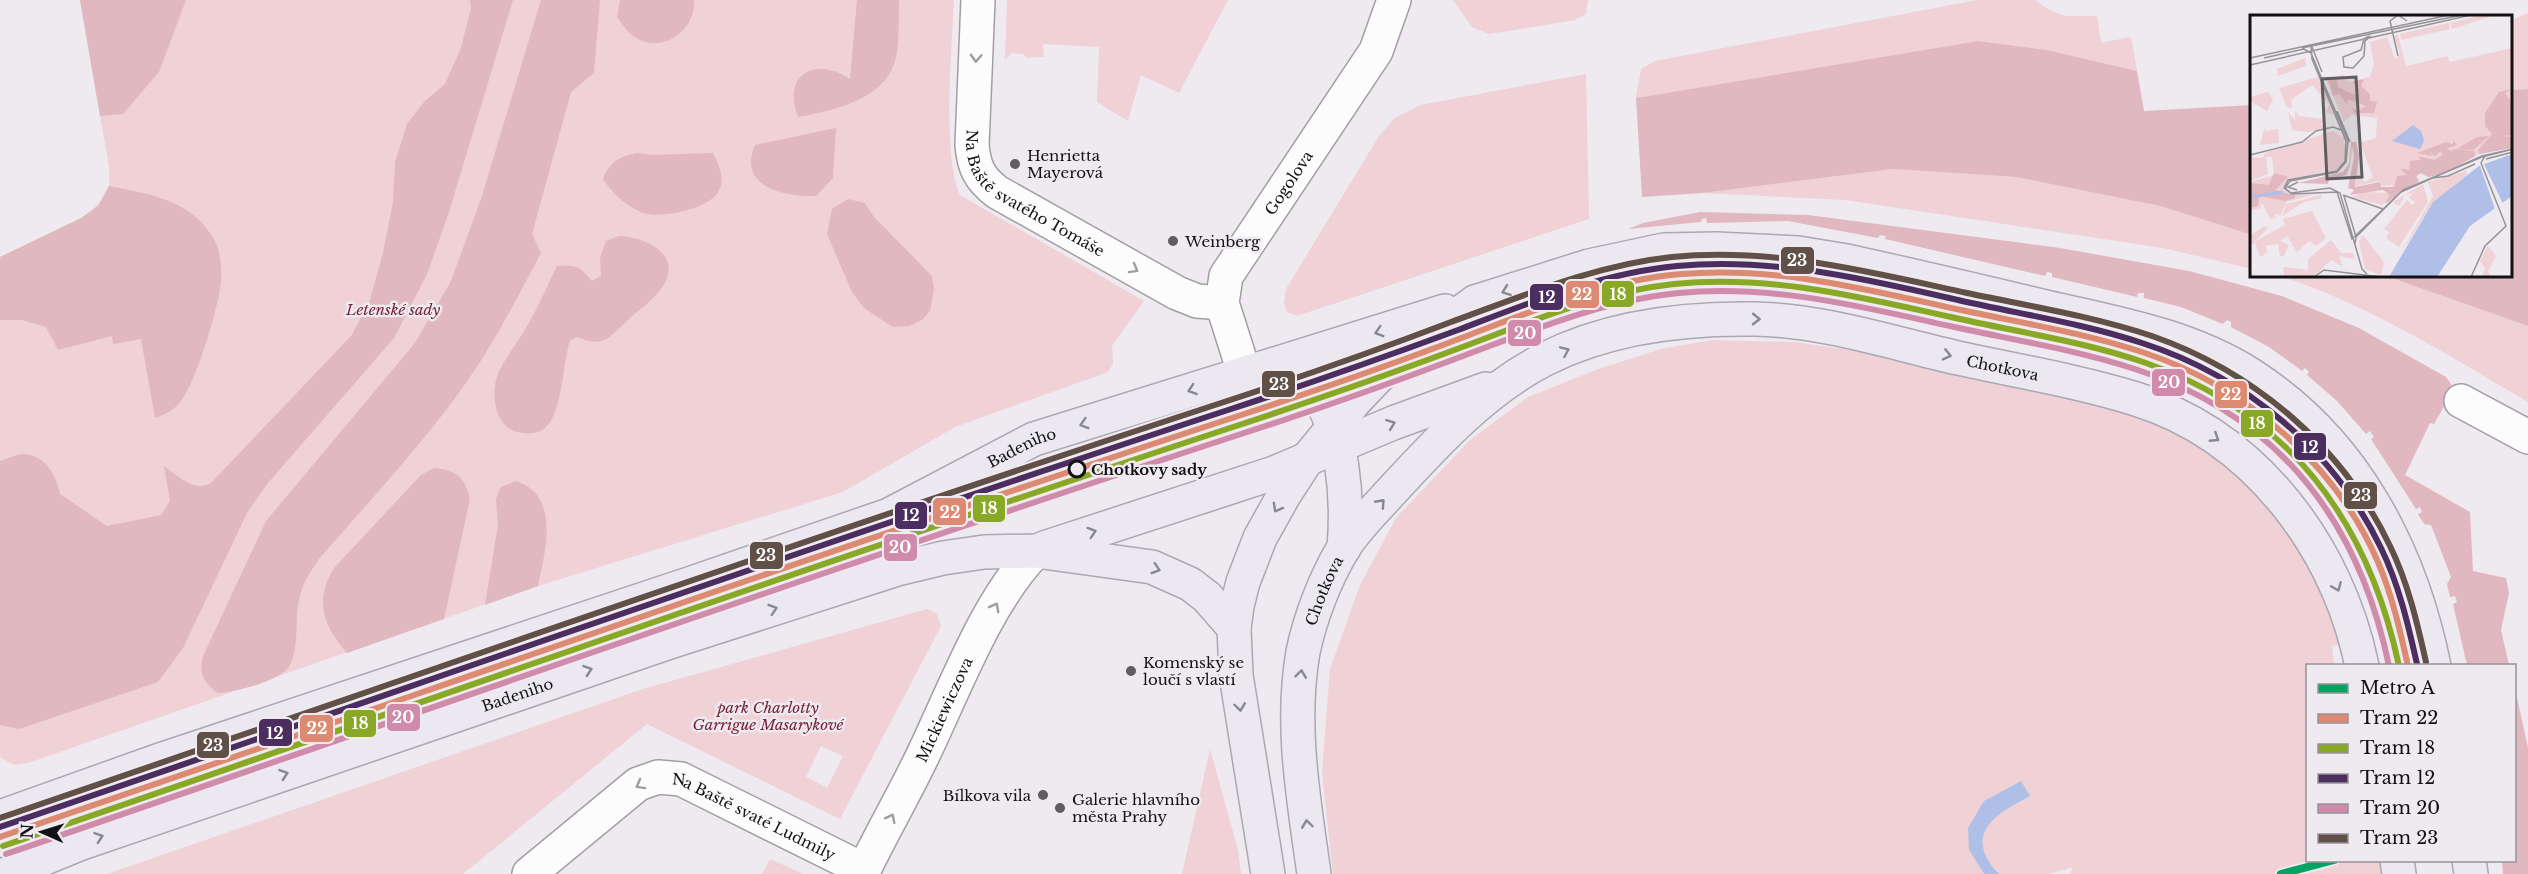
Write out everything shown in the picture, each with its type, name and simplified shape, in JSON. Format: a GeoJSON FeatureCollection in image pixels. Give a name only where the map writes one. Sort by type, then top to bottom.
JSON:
{"type":"FeatureCollection","features":[{"type":"Feature","properties":{"kind":"main road"},"geometry":{"type":"LineString","coordinates":[[1268,874],[1236,675],[1234,628],[1243,582],[1260,538],[1326,444],[1390,364],[1475,302],[1589,266],[1664,250],[1716,249],[1798,253],[1848,261],[2083,315],[2188,345],[2250,375],[2304,416],[2358,477],[2380,512],[2401,554],[2416,595],[2433,664]]}},
{"type":"Feature","properties":{"kind":"main road","name":"Badeniho"},"geometry":{"type":"LineString","coordinates":[[0,817],[160,760],[889,515],[1034,439],[1475,302]]}},
{"type":"Feature","properties":{"kind":"main road","name":"Chotkova"},"geometry":{"type":"LineString","coordinates":[[1314,874],[1300,774],[1298,696],[1304,652],[1311,623],[1344,548],[1404,477],[1462,418],[1514,379],[1544,360],[1598,339],[1672,323],[1759,319],[1843,332],[2137,400],[2173,414],[2215,438],[2244,460],[2280,495],[2309,534],[2334,580],[2352,626],[2362,664]]}},
{"type":"Feature","properties":{"kind":"main road"},"geometry":{"type":"LineString","coordinates":[[1277,364],[1303,380],[1315,391],[1326,444],[1345,502],[1344,548]]}},
{"type":"Feature","properties":{"kind":"main road","name":"Chotkova"},"geometry":{"type":"LineString","coordinates":[[1326,444],[1514,379]]}},
{"type":"Feature","properties":{"kind":"main road","name":"Badeniho"},"geometry":{"type":"LineString","coordinates":[[1036,551],[1274,472],[1326,444]]}},
{"type":"Feature","properties":{"kind":"main road","name":"Badeniho"},"geometry":{"type":"LineString","coordinates":[[6,874],[90,840],[670,642],[897,568],[943,558],[984,552],[1036,551],[1135,563],[1170,573],[1207,597],[1234,628]]}},
{"type":"Feature","properties":{"kind":"street","name":"Na Baště svatého Tomáše"},"geometry":{"type":"LineString","coordinates":[[978,0],[972,145],[974,166],[982,180],[997,192],[1177,293],[1197,301],[1222,303]]}},
{"type":"Feature","properties":{"kind":"street","name":"Gogolova"},"geometry":{"type":"LineString","coordinates":[[1244,372],[1222,303],[1226,276],[1376,51],[1394,0]]}},
{"type":"Feature","properties":{"kind":"street"},"geometry":{"type":"LineString","coordinates":[[2461,401],[2528,437]]}},
{"type":"Feature","properties":{"kind":"street","name":"Mickiewiczova"},"geometry":{"type":"LineString","coordinates":[[863,872],[922,759],[994,608],[1014,574],[1036,551]]}},
{"type":"Feature","properties":{"kind":"street","name":"Na Baště svaté Ludmily"},"geometry":{"type":"LineString","coordinates":[[529,874],[638,784],[658,777],[681,779],[863,872]]}},
{"type":"Feature","properties":{"kind":"green space","name":"Letenské sady"},"geometry":{"type":"Polygon","coordinates":[[[80,0],[954,0],[950,129],[954,178],[960,195],[1144,301],[1112,346],[1113,364],[1108,372],[955,427],[843,492],[538,586],[28,763],[14,765],[0,757],[0,257],[79,220],[103,198],[109,186],[109,167],[80,0]]]}},
{"type":"Feature","properties":{"kind":"green space"},"geometry":{"type":"Polygon","coordinates":[[[80,0],[186,0],[159,72],[123,114],[100,116],[80,0]]]}},
{"type":"Feature","properties":{"kind":"green space"},"geometry":{"type":"Polygon","coordinates":[[[470,0],[513,0],[448,215],[427,274],[394,338],[268,483],[248,511],[183,648],[158,682],[19,729],[0,725],[0,461],[21,454],[38,458],[53,474],[60,494],[107,526],[161,515],[170,501],[164,466],[192,485],[205,486],[211,483],[351,336],[369,303],[383,253],[393,202],[395,162],[407,124],[425,101],[445,84],[461,48],[471,8],[470,0]]]}},
{"type":"Feature","properties":{"kind":"green space"},"geometry":{"type":"Polygon","coordinates":[[[541,0],[600,0],[594,73],[571,92],[532,234],[541,253],[497,334],[468,380],[415,449],[310,572],[300,596],[295,649],[290,665],[285,671],[268,681],[218,693],[203,677],[203,656],[266,521],[415,343],[451,281],[481,199],[541,0]]]}},
{"type":"Feature","properties":{"kind":"green space"},"geometry":{"type":"Polygon","coordinates":[[[620,0],[694,0],[689,22],[683,30],[664,42],[654,43],[643,41],[626,29],[617,17],[620,0]]]}},
{"type":"Feature","properties":{"kind":"green space"},"geometry":{"type":"Polygon","coordinates":[[[857,0],[899,0],[897,50],[891,72],[882,84],[857,100],[827,111],[798,117],[794,90],[798,80],[805,73],[825,69],[850,79],[857,0]]]}},
{"type":"Feature","properties":{"kind":"green space"},"geometry":{"type":"Polygon","coordinates":[[[1007,0],[1228,0],[1179,93],[1141,75],[1128,121],[1097,102],[1099,47],[1043,44],[1044,57],[1027,58],[1023,54],[1012,53],[1005,60],[1007,0]]]}},
{"type":"Feature","properties":{"kind":"green space"},"geometry":{"type":"Polygon","coordinates":[[[1453,0],[1588,0],[1586,14],[1575,20],[1489,34],[1472,27],[1453,0]]]}},
{"type":"Feature","properties":{"kind":"green space"},"geometry":{"type":"Polygon","coordinates":[[[1977,0],[2035,0],[2049,10],[2065,16],[2097,16],[2101,43],[2131,37],[2137,71],[2047,50],[1978,41],[1636,98],[1641,69],[1655,61],[1977,0]]]}},
{"type":"Feature","properties":{"kind":"green space"},"geometry":{"type":"Polygon","coordinates":[[[2528,13],[2528,89],[2513,90],[2513,20],[2528,13]]]}},
{"type":"Feature","properties":{"kind":"green space"},"geometry":{"type":"Polygon","coordinates":[[[1978,41],[2047,50],[2137,71],[2144,111],[2250,105],[2250,234],[2160,206],[2016,177],[1893,169],[1703,193],[1642,197],[1636,98],[1978,41]]]}},
{"type":"Feature","properties":{"kind":"green space"},"geometry":{"type":"Polygon","coordinates":[[[1586,74],[1589,219],[1297,316],[1287,312],[1284,303],[1286,289],[1379,136],[1395,118],[1420,105],[1586,74]]]}},
{"type":"Feature","properties":{"kind":"green space"},"geometry":{"type":"Polygon","coordinates":[[[2528,89],[2528,326],[2392,278],[2513,278],[2513,90],[2528,89]]]}},
{"type":"Feature","properties":{"kind":"green space"},"geometry":{"type":"Polygon","coordinates":[[[836,128],[833,178],[816,196],[790,194],[767,187],[752,171],[751,159],[755,145],[836,128]]]}},
{"type":"Feature","properties":{"kind":"green space"},"geometry":{"type":"Polygon","coordinates":[[[637,153],[652,155],[713,153],[721,172],[718,192],[713,198],[694,208],[659,215],[641,212],[619,198],[603,179],[616,161],[637,153]]]}},
{"type":"Feature","properties":{"kind":"green space"},"geometry":{"type":"Polygon","coordinates":[[[1893,169],[2016,177],[2160,206],[2250,234],[2250,269],[2163,248],[1845,200],[1703,193],[1893,169]]]}},
{"type":"Feature","properties":{"kind":"green space"},"geometry":{"type":"Polygon","coordinates":[[[109,186],[153,196],[180,206],[203,224],[212,236],[220,257],[220,291],[206,342],[193,377],[181,401],[170,411],[155,418],[141,339],[113,344],[112,336],[58,350],[46,327],[22,320],[0,320],[0,257],[81,218],[98,206],[109,186]]]}},
{"type":"Feature","properties":{"kind":"green space"},"geometry":{"type":"Polygon","coordinates":[[[848,199],[865,203],[874,217],[932,276],[934,290],[930,311],[922,320],[909,326],[893,327],[864,308],[852,292],[827,234],[832,209],[848,199]]]}},
{"type":"Feature","properties":{"kind":"green space"},"geometry":{"type":"Polygon","coordinates":[[[1700,212],[1808,215],[2060,248],[2189,271],[2282,296],[2359,328],[2446,377],[2451,384],[2451,394],[2434,424],[2430,423],[2405,475],[2470,512],[2473,571],[2506,578],[2509,593],[2501,630],[2509,664],[2467,664],[2453,604],[2457,602],[2455,596],[2450,597],[2447,584],[2451,577],[2431,525],[2424,524],[2418,514],[2422,512],[2420,507],[2416,509],[2371,439],[2374,437],[2370,431],[2366,434],[2337,401],[2307,375],[2309,372],[2305,368],[2302,371],[2269,347],[2231,327],[2231,322],[2227,320],[2223,324],[2181,307],[2144,298],[2144,293],[2138,293],[2137,297],[2052,277],[2052,273],[2047,272],[2045,276],[1885,239],[1886,236],[1880,235],[1878,238],[1788,221],[1707,223],[1706,218],[1701,222],[1628,229],[1643,223],[1700,212]]]}},
{"type":"Feature","properties":{"kind":"green space"},"geometry":{"type":"Polygon","coordinates":[[[619,236],[646,242],[661,252],[669,268],[664,284],[650,301],[607,338],[593,342],[577,337],[570,341],[559,400],[551,421],[543,430],[537,432],[514,431],[502,421],[495,405],[496,380],[502,367],[530,320],[557,266],[577,268],[592,281],[601,276],[600,257],[606,241],[619,236]]]}},
{"type":"Feature","properties":{"kind":"green space"},"geometry":{"type":"Polygon","coordinates":[[[2286,278],[2392,278],[2528,326],[2528,402],[2407,332],[2313,288],[2286,278]]]}},
{"type":"Feature","properties":{"kind":"green space"},"geometry":{"type":"Polygon","coordinates":[[[1712,340],[1795,342],[1913,359],[2124,407],[2171,427],[2239,473],[2299,540],[2344,643],[2332,646],[2334,664],[2306,664],[2306,862],[2384,862],[2387,874],[2070,874],[2073,867],[2048,874],[1999,874],[1988,860],[1983,847],[1983,836],[1994,818],[2029,796],[2021,781],[1984,801],[1969,850],[1984,874],[1333,874],[1322,772],[1330,669],[1360,585],[1396,518],[1470,440],[1528,397],[1598,369],[1661,349],[1712,340]]]}},
{"type":"Feature","properties":{"kind":"green space"},"geometry":{"type":"Polygon","coordinates":[[[434,468],[458,476],[465,485],[470,499],[444,619],[347,653],[332,633],[324,612],[324,591],[328,580],[334,568],[421,475],[434,468]]]}},
{"type":"Feature","properties":{"kind":"green space"},"geometry":{"type":"Polygon","coordinates":[[[516,481],[530,488],[545,511],[546,542],[538,586],[485,605],[498,525],[496,499],[501,487],[516,481]]]}},
{"type":"Feature","properties":{"kind":"green space","name":"park Charlotty Garrigue Masarykové"},"geometry":{"type":"Polygon","coordinates":[[[927,609],[937,614],[941,626],[840,819],[647,724],[463,874],[107,874],[643,689],[927,609]],[[821,746],[806,777],[827,788],[843,756],[821,746]]]}},
{"type":"Feature","properties":{"kind":"green space"},"geometry":{"type":"Polygon","coordinates":[[[2516,693],[2528,748],[2528,874],[2503,874],[2502,862],[2516,862],[2516,693]]]}},
{"type":"Feature","properties":{"kind":"green space"},"geometry":{"type":"Polygon","coordinates":[[[1210,749],[1238,850],[1241,874],[1182,874],[1210,749]]]}},
{"type":"Feature","properties":{"kind":"green space"},"geometry":{"type":"Polygon","coordinates":[[[770,859],[804,874],[762,874],[770,859]]]}},
{"type":"Feature","properties":{"kind":"water"},"geometry":{"type":"Polygon","coordinates":[[[2021,781],[2030,796],[1995,818],[1983,836],[1983,847],[1988,860],[1999,874],[1984,874],[1969,850],[1968,828],[1984,801],[2021,781]]]}},
{"type":"Feature","properties":{"kind":"metro line","name":"A"},"geometry":{"type":"LineString","coordinates":[[2281,874],[2326,862]]}},
{"type":"Feature","properties":{"kind":"tram line","name":"23"},"geometry":{"type":"LineString","coordinates":[[0,818],[762,557],[1308,374],[1560,283],[1615,267],[1672,257],[1747,255],[1784,258],[1894,277],[2129,329],[2190,351],[2226,370],[2260,392],[2292,417],[2347,476],[2371,510],[2402,574],[2426,662]]}},
{"type":"Feature","properties":{"kind":"tram line","name":"12"},"geometry":{"type":"LineString","coordinates":[[0,827],[767,564],[1315,381],[1566,290],[1621,275],[1677,266],[1713,264],[1784,267],[1889,285],[2119,336],[2180,357],[2216,375],[2282,421],[2312,449],[2338,479],[2361,512],[2393,576],[2417,664]]}},
{"type":"Feature","properties":{"kind":"tram line","name":"22"},"geometry":{"type":"LineString","coordinates":[[0,837],[771,572],[1321,388],[1571,298],[1598,289],[1654,277],[1682,274],[1753,273],[1823,282],[1892,295],[2122,346],[2182,368],[2218,386],[2252,408],[2283,433],[2312,461],[2338,492],[2360,526],[2383,574],[2392,600],[2408,664]]}},
{"type":"Feature","properties":{"kind":"tram line","name":"18"},"geometry":{"type":"LineString","coordinates":[[3,846],[769,583],[1401,370],[1564,310],[1618,294],[1674,284],[1744,282],[1848,295],[2049,337],[2122,355],[2197,385],[2242,411],[2281,443],[2315,479],[2343,519],[2367,564],[2385,613],[2398,664]]}},
{"type":"Feature","properties":{"kind":"tram line","name":"20"},"geometry":{"type":"LineString","coordinates":[[6,854],[775,590],[1323,407],[1569,317],[1623,302],[1679,293],[1749,292],[1852,305],[2090,356],[2135,369],[2186,389],[2231,415],[2271,445],[2305,481],[2333,521],[2357,565],[2375,614],[2388,664]]}},
{"type":"Feature","properties":{"kind":"place","name":"Henrietta Mayerová"},"geometry":{"type":"Point","coordinates":[1015,164]}},
{"type":"Feature","properties":{"kind":"place","name":"Weinberg"},"geometry":{"type":"Point","coordinates":[1173,241]}},
{"type":"Feature","properties":{"kind":"place","name":"Chotkovy sady"},"geometry":{"type":"Point","coordinates":[1077,469]}},
{"type":"Feature","properties":{"kind":"place","name":"Komenský se loučí s vlastí"},"geometry":{"type":"Point","coordinates":[1131,671]}},
{"type":"Feature","properties":{"kind":"place","name":"Bílkova vila"},"geometry":{"type":"Point","coordinates":[1043,795]}},
{"type":"Feature","properties":{"kind":"place","name":"Galerie hlavního města Prahy"},"geometry":{"type":"Point","coordinates":[1060,808]}}]}
